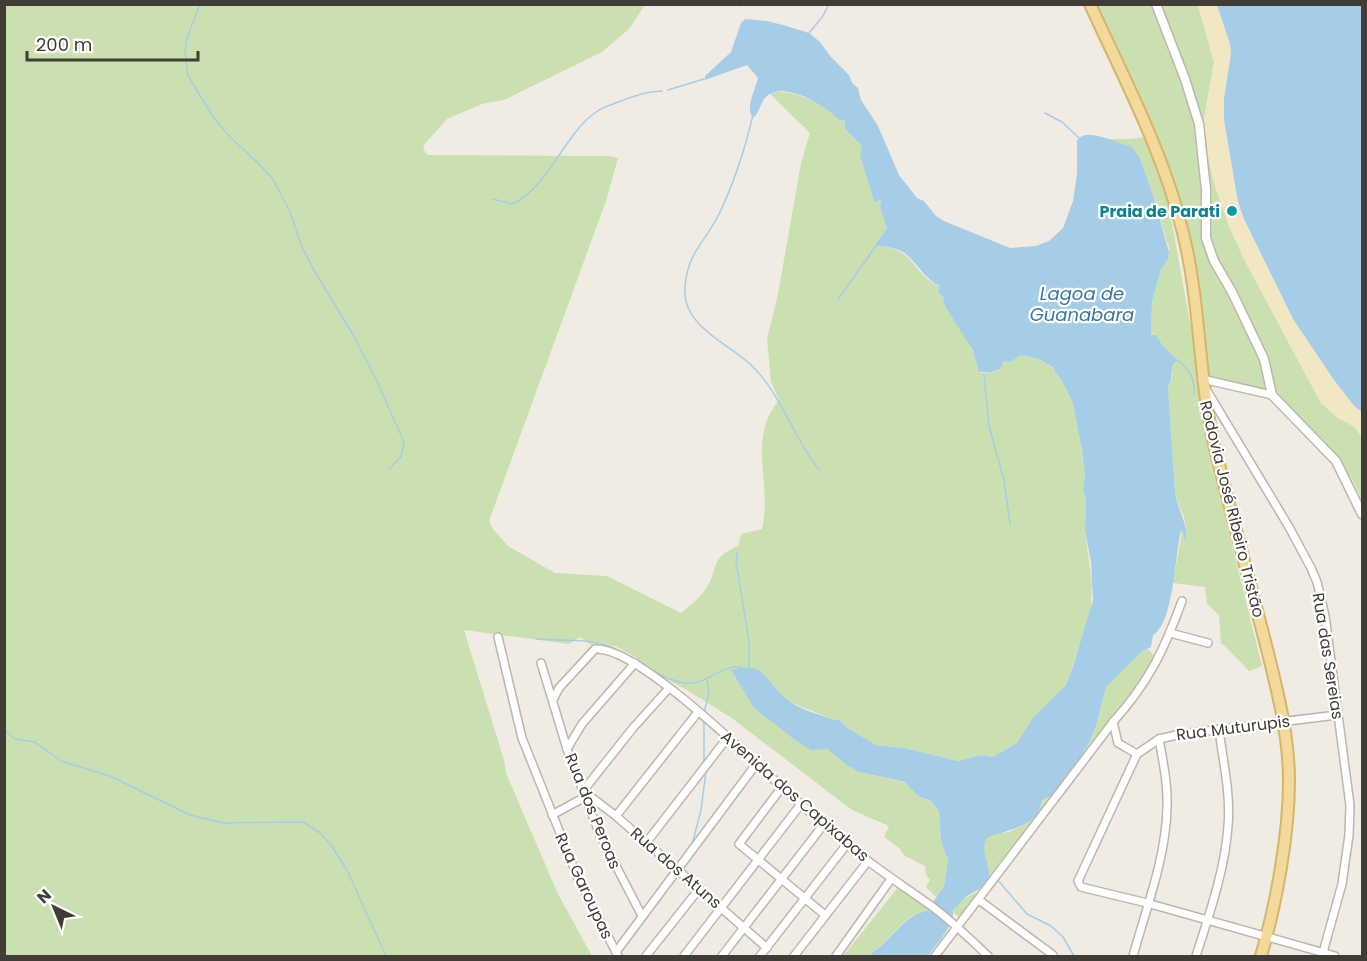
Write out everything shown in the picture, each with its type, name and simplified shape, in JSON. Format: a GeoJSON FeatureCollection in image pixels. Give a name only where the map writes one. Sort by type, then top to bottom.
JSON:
{"type":"FeatureCollection","features":[{"type":"Feature","properties":{"kind":"main road","name":"Rodovia José Ribeiro Tristão"},"geometry":{"type":"LineString","coordinates":[[1090,4],[1150,134],[1174,200],[1184,236],[1202,381],[1214,447],[1260,620],[1283,722],[1289,780],[1286,837],[1261,957]]}},
{"type":"Feature","properties":{"kind":"street"},"geometry":{"type":"LineString","coordinates":[[1156,4],[1185,79],[1199,124],[1206,190],[1206,238],[1214,261],[1237,301],[1263,359],[1272,395],[1336,461],[1362,514]]}},
{"type":"Feature","properties":{"kind":"street"},"geometry":{"type":"LineString","coordinates":[[1202,381],[1272,395]]}},
{"type":"Feature","properties":{"kind":"street","name":"Rua das Sereias"},"geometry":{"type":"LineString","coordinates":[[1202,381],[1311,568],[1325,616],[1350,806],[1342,885],[1322,955]]}},
{"type":"Feature","properties":{"kind":"street"},"geometry":{"type":"LineString","coordinates":[[935,957],[1113,722],[1134,699],[1150,675],[1182,601]]}},
{"type":"Feature","properties":{"kind":"street"},"geometry":{"type":"LineString","coordinates":[[1170,633],[1208,643]]}},
{"type":"Feature","properties":{"kind":"street","name":"Rua Garoupas"},"geometry":{"type":"LineString","coordinates":[[498,637],[522,738],[583,889],[617,954]]}},
{"type":"Feature","properties":{"kind":"street","name":"Avenida dos Capixabas"},"geometry":{"type":"LineString","coordinates":[[554,700],[559,688],[595,649],[602,649],[634,663],[669,688],[728,737],[847,844],[958,927],[988,957]]}},
{"type":"Feature","properties":{"kind":"street","name":"Rua dos Peroas"},"geometry":{"type":"LineString","coordinates":[[541,663],[567,749],[584,794],[614,865],[642,916]]}},
{"type":"Feature","properties":{"kind":"street"},"geometry":{"type":"LineString","coordinates":[[567,749],[582,724],[634,663]]}},
{"type":"Feature","properties":{"kind":"street"},"geometry":{"type":"LineString","coordinates":[[552,815],[584,794],[633,728],[669,688]]}},
{"type":"Feature","properties":{"kind":"street"},"geometry":{"type":"LineString","coordinates":[[616,816],[698,712]]}},
{"type":"Feature","properties":{"kind":"street","name":"Rua Muturupis"},"geometry":{"type":"LineString","coordinates":[[1137,754],[1159,739],[1181,734],[1337,715]]}},
{"type":"Feature","properties":{"kind":"street"},"geometry":{"type":"LineString","coordinates":[[1113,722],[1118,743],[1137,754],[1078,880],[1081,887],[1147,903],[1335,957]]}},
{"type":"Feature","properties":{"kind":"street"},"geometry":{"type":"LineString","coordinates":[[1196,957],[1208,920],[1229,825],[1219,730]]}},
{"type":"Feature","properties":{"kind":"street"},"geometry":{"type":"LineString","coordinates":[[646,843],[728,737]]}},
{"type":"Feature","properties":{"kind":"street"},"geometry":{"type":"LineString","coordinates":[[1133,957],[1165,840],[1167,807],[1159,739]]}},
{"type":"Feature","properties":{"kind":"street"},"geometry":{"type":"LineString","coordinates":[[617,954],[642,916],[757,763]]}},
{"type":"Feature","properties":{"kind":"street"},"geometry":{"type":"LineString","coordinates":[[782,787],[739,842],[740,846],[825,915]]}},
{"type":"Feature","properties":{"kind":"street","name":"Rua dos Atuns"},"geometry":{"type":"LineString","coordinates":[[584,794],[616,816],[766,948]]}},
{"type":"Feature","properties":{"kind":"street"},"geometry":{"type":"LineString","coordinates":[[684,957],[801,804]]}},
{"type":"Feature","properties":{"kind":"street"},"geometry":{"type":"LineString","coordinates":[[722,957],[824,824]]}},
{"type":"Feature","properties":{"kind":"street"},"geometry":{"type":"LineString","coordinates":[[760,957],[847,844]]}},
{"type":"Feature","properties":{"kind":"street"},"geometry":{"type":"LineString","coordinates":[[794,957],[868,861]]}},
{"type":"Feature","properties":{"kind":"street"},"geometry":{"type":"LineString","coordinates":[[836,957],[891,879]]}},
{"type":"Feature","properties":{"kind":"street"},"geometry":{"type":"LineString","coordinates":[[646,957],[699,889]]}},
{"type":"Feature","properties":{"kind":"street"},"geometry":{"type":"LineString","coordinates":[[979,900],[1053,955]]}},
{"type":"Feature","properties":{"kind":"green space"},"geometry":{"type":"Polygon","coordinates":[[[5,5],[645,5],[629,29],[602,52],[504,100],[482,104],[447,119],[423,146],[428,155],[610,156],[618,158],[606,201],[489,521],[508,546],[555,573],[607,576],[681,613],[703,593],[718,560],[722,555],[738,546],[741,534],[762,529],[765,512],[762,446],[769,415],[779,400],[771,382],[767,339],[778,294],[801,163],[810,133],[770,94],[784,92],[806,98],[826,108],[845,122],[845,129],[862,146],[861,153],[874,201],[881,199],[880,208],[887,228],[874,246],[899,251],[930,281],[940,286],[938,293],[943,296],[967,339],[981,373],[1000,369],[1004,361],[1011,362],[1021,355],[1039,359],[1055,369],[1073,403],[1085,476],[1083,491],[1086,496],[1085,531],[1092,583],[1091,611],[1066,685],[1032,719],[1017,743],[993,757],[981,755],[958,761],[904,748],[876,745],[838,719],[834,720],[795,704],[732,670],[754,708],[811,749],[827,749],[859,772],[907,783],[918,796],[931,801],[939,811],[941,841],[948,860],[944,886],[936,897],[926,887],[930,880],[926,875],[925,866],[905,856],[899,848],[884,837],[889,826],[852,810],[733,719],[647,668],[637,658],[617,647],[599,642],[596,646],[580,637],[569,644],[464,630],[506,773],[558,894],[592,956],[5,956],[5,5]]]}},
{"type":"Feature","properties":{"kind":"green space"},"geometry":{"type":"Polygon","coordinates":[[[1095,5],[1198,5],[1214,62],[1204,119],[1207,151],[1214,183],[1229,226],[1244,259],[1321,403],[1338,418],[1355,427],[1362,437],[1362,501],[1342,463],[1325,443],[1292,413],[1277,392],[1210,378],[1195,270],[1187,227],[1174,180],[1154,129],[1095,5]]]}},
{"type":"Feature","properties":{"kind":"green space"},"geometry":{"type":"Polygon","coordinates":[[[1146,137],[1169,206],[1200,379],[1200,403],[1214,473],[1262,666],[1249,671],[1221,644],[1219,615],[1207,604],[1205,587],[1173,583],[1182,531],[1185,545],[1186,543],[1184,517],[1175,493],[1168,386],[1172,379],[1173,364],[1178,360],[1166,351],[1154,334],[1151,336],[1152,302],[1161,269],[1168,259],[1169,248],[1140,158],[1124,146],[1108,139],[1146,137]]]}},
{"type":"Feature","properties":{"kind":"green space"},"geometry":{"type":"Polygon","coordinates":[[[1148,649],[1158,660],[1147,682],[1105,732],[1036,824],[1010,853],[1000,870],[960,918],[953,909],[965,898],[977,892],[988,879],[989,874],[983,850],[987,837],[991,834],[1009,832],[1028,823],[1037,815],[1042,802],[1054,794],[1070,776],[1089,743],[1106,687],[1141,652],[1148,649]]]}},
{"type":"Feature","properties":{"kind":"green space"},"geometry":{"type":"Polygon","coordinates":[[[900,885],[928,909],[927,911],[904,922],[871,956],[843,956],[900,885]]]}},
{"type":"Feature","properties":{"kind":"sand","name":"Praia de Parati"},"geometry":{"type":"Polygon","coordinates":[[[1198,5],[1217,5],[1230,44],[1224,120],[1238,202],[1244,219],[1293,319],[1334,380],[1355,407],[1362,412],[1362,437],[1355,427],[1338,418],[1321,403],[1244,259],[1229,226],[1214,183],[1207,151],[1204,119],[1214,62],[1198,5]]]}},
{"type":"Feature","properties":{"kind":"water"},"geometry":{"type":"Polygon","coordinates":[[[1217,5],[1362,5],[1362,412],[1355,407],[1334,380],[1293,319],[1244,219],[1238,202],[1224,120],[1230,44],[1217,5]]]}},
{"type":"Feature","properties":{"kind":"water","name":"Lagoa de Guanabara"},"geometry":{"type":"Polygon","coordinates":[[[745,19],[783,25],[809,33],[820,42],[858,88],[861,100],[878,126],[899,175],[917,198],[924,201],[936,216],[944,221],[1010,248],[1036,246],[1049,241],[1063,228],[1073,201],[1077,174],[1077,141],[1088,135],[1095,135],[1131,146],[1140,158],[1169,252],[1168,259],[1161,269],[1152,302],[1151,335],[1156,335],[1165,348],[1178,360],[1173,364],[1168,386],[1175,493],[1185,525],[1186,538],[1185,545],[1184,534],[1181,531],[1170,603],[1160,628],[1153,635],[1151,647],[1141,652],[1106,687],[1089,743],[1069,776],[1054,794],[1042,801],[1037,815],[1031,820],[987,838],[984,847],[989,869],[987,882],[953,909],[948,928],[928,956],[871,956],[904,922],[927,911],[944,886],[948,860],[941,841],[939,811],[931,801],[918,796],[905,782],[859,772],[827,749],[811,750],[795,740],[754,708],[731,670],[751,668],[758,670],[790,702],[834,720],[838,719],[876,745],[904,748],[958,761],[981,755],[993,757],[1017,743],[1032,719],[1066,685],[1093,600],[1091,562],[1085,531],[1086,496],[1083,491],[1085,476],[1073,403],[1054,368],[1039,359],[1021,355],[1011,362],[1004,361],[1000,369],[979,372],[972,349],[945,306],[943,296],[938,293],[940,286],[934,283],[906,254],[888,247],[874,246],[887,228],[880,208],[881,199],[874,201],[860,155],[862,146],[845,129],[845,121],[806,97],[782,91],[768,95],[753,118],[750,104],[758,78],[747,65],[705,80],[705,76],[731,52],[741,23],[745,19]]]}},
{"type":"Feature","properties":{"kind":"waterway"},"geometry":{"type":"LineString","coordinates":[[200,4],[187,38],[185,53],[188,76],[214,118],[273,179],[290,212],[302,247],[375,377],[404,442],[401,457],[389,469]]}},
{"type":"Feature","properties":{"kind":"waterway"},"geometry":{"type":"LineString","coordinates":[[809,33],[823,16],[829,4]]}},
{"type":"Feature","properties":{"kind":"waterway"},"geometry":{"type":"LineString","coordinates":[[668,90],[704,79]]}},
{"type":"Feature","properties":{"kind":"waterway"},"geometry":{"type":"LineString","coordinates":[[493,199],[512,204],[525,197],[546,174],[574,134],[599,110],[641,94],[662,91]]}},
{"type":"Feature","properties":{"kind":"waterway"},"geometry":{"type":"LineString","coordinates":[[1045,113],[1062,122],[1079,138]]}},
{"type":"Feature","properties":{"kind":"waterway"},"geometry":{"type":"LineString","coordinates":[[753,115],[739,166],[724,202],[689,265],[685,287],[686,300],[690,312],[698,323],[761,375],[819,470]]}},
{"type":"Feature","properties":{"kind":"waterway"},"geometry":{"type":"LineString","coordinates":[[838,299],[876,246]]}},
{"type":"Feature","properties":{"kind":"waterway"},"geometry":{"type":"LineString","coordinates":[[1177,360],[1190,374],[1194,394]]}},
{"type":"Feature","properties":{"kind":"waterway"},"geometry":{"type":"LineString","coordinates":[[984,374],[989,426],[1004,480],[1010,524]]}},
{"type":"Feature","properties":{"kind":"waterway"},"geometry":{"type":"LineString","coordinates":[[737,552],[736,562],[749,641],[749,666]]}},
{"type":"Feature","properties":{"kind":"waterway"},"geometry":{"type":"LineString","coordinates":[[536,639],[606,645],[664,677],[685,683],[693,683],[727,669],[741,667]]}},
{"type":"Feature","properties":{"kind":"waterway"},"geometry":{"type":"LineString","coordinates":[[704,713],[709,692],[707,680]]}},
{"type":"Feature","properties":{"kind":"waterway"},"geometry":{"type":"LineString","coordinates":[[704,721],[704,764]]}},
{"type":"Feature","properties":{"kind":"waterway"},"geometry":{"type":"LineString","coordinates":[[4,730],[15,739],[35,742],[61,761],[110,776],[190,815],[223,823],[303,822],[319,832],[331,845],[347,870],[386,956]]}},
{"type":"Feature","properties":{"kind":"waterway"},"geometry":{"type":"LineString","coordinates":[[693,841],[701,810],[706,771]]}},
{"type":"Feature","properties":{"kind":"waterway"},"geometry":{"type":"LineString","coordinates":[[996,878],[1027,914],[1051,926],[1063,937],[1074,956]]}},
{"type":"Feature","properties":{"kind":"place","name":"Praia de Parati"},"geometry":{"type":"Point","coordinates":[1232,211]}}]}
